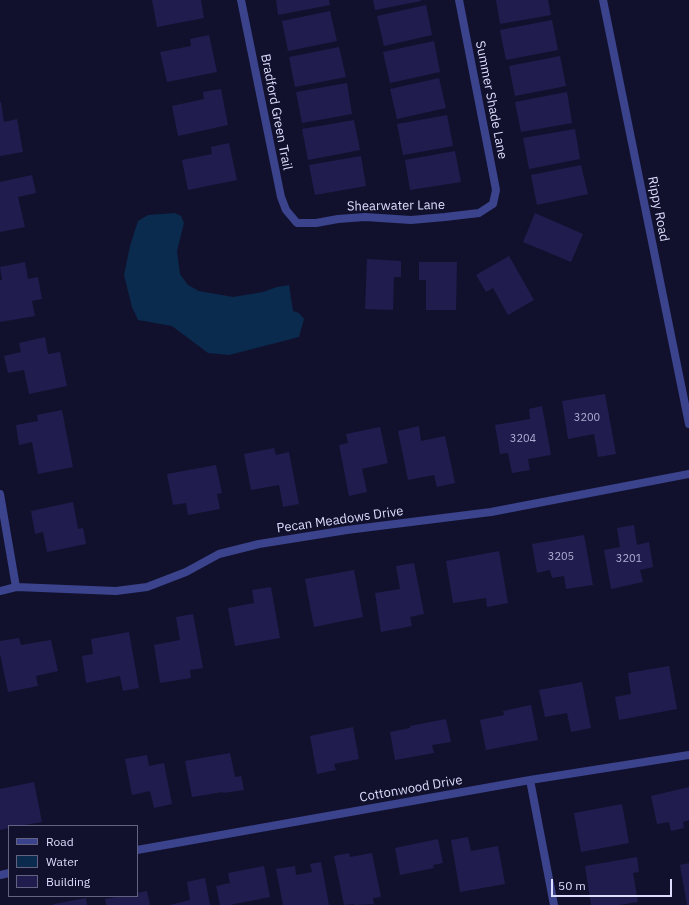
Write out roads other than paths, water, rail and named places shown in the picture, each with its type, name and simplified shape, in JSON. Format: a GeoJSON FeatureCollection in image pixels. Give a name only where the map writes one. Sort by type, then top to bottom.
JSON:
{"type":"FeatureCollection","features":[{"type":"Feature","properties":{"kind":"street","name":"Bradford Green Trail"},"geometry":{"type":"LineString","coordinates":[[241,0],[281,197],[286,210],[297,223]]}},
{"type":"Feature","properties":{"kind":"street","name":"Summer Shade Lane"},"geometry":{"type":"LineString","coordinates":[[459,0],[496,190],[493,204]]}},
{"type":"Feature","properties":{"kind":"street","name":"Rippy Road"},"geometry":{"type":"LineString","coordinates":[[603,0],[689,424]]}},
{"type":"Feature","properties":{"kind":"street","name":"Shearwater Lane"},"geometry":{"type":"LineString","coordinates":[[297,223],[316,223],[338,219],[364,217],[411,220],[445,217],[479,212],[493,204]]}},
{"type":"Feature","properties":{"kind":"street","name":"Pecan Meadows Drive"},"geometry":{"type":"LineString","coordinates":[[0,591],[16,587],[116,591],[147,587],[186,572],[219,554],[259,544],[347,530],[491,512],[689,474]]}},
{"type":"Feature","properties":{"kind":"street"},"geometry":{"type":"LineString","coordinates":[[0,494],[16,587]]}},
{"type":"Feature","properties":{"kind":"street","name":"Cottonwood Drive"},"geometry":{"type":"LineString","coordinates":[[138,850],[530,780],[689,755]]}},
{"type":"Feature","properties":{"kind":"street"},"geometry":{"type":"LineString","coordinates":[[530,780],[554,905]]}},
{"type":"Feature","properties":{"kind":"water"},"geometry":{"type":"Polygon","coordinates":[[[175,213],[181,216],[184,223],[177,251],[180,274],[188,285],[199,291],[233,297],[263,292],[289,285],[293,311],[299,313],[304,319],[299,337],[229,355],[208,353],[172,326],[138,320],[132,307],[124,275],[130,246],[138,221],[148,215],[175,213]]]}}]}
